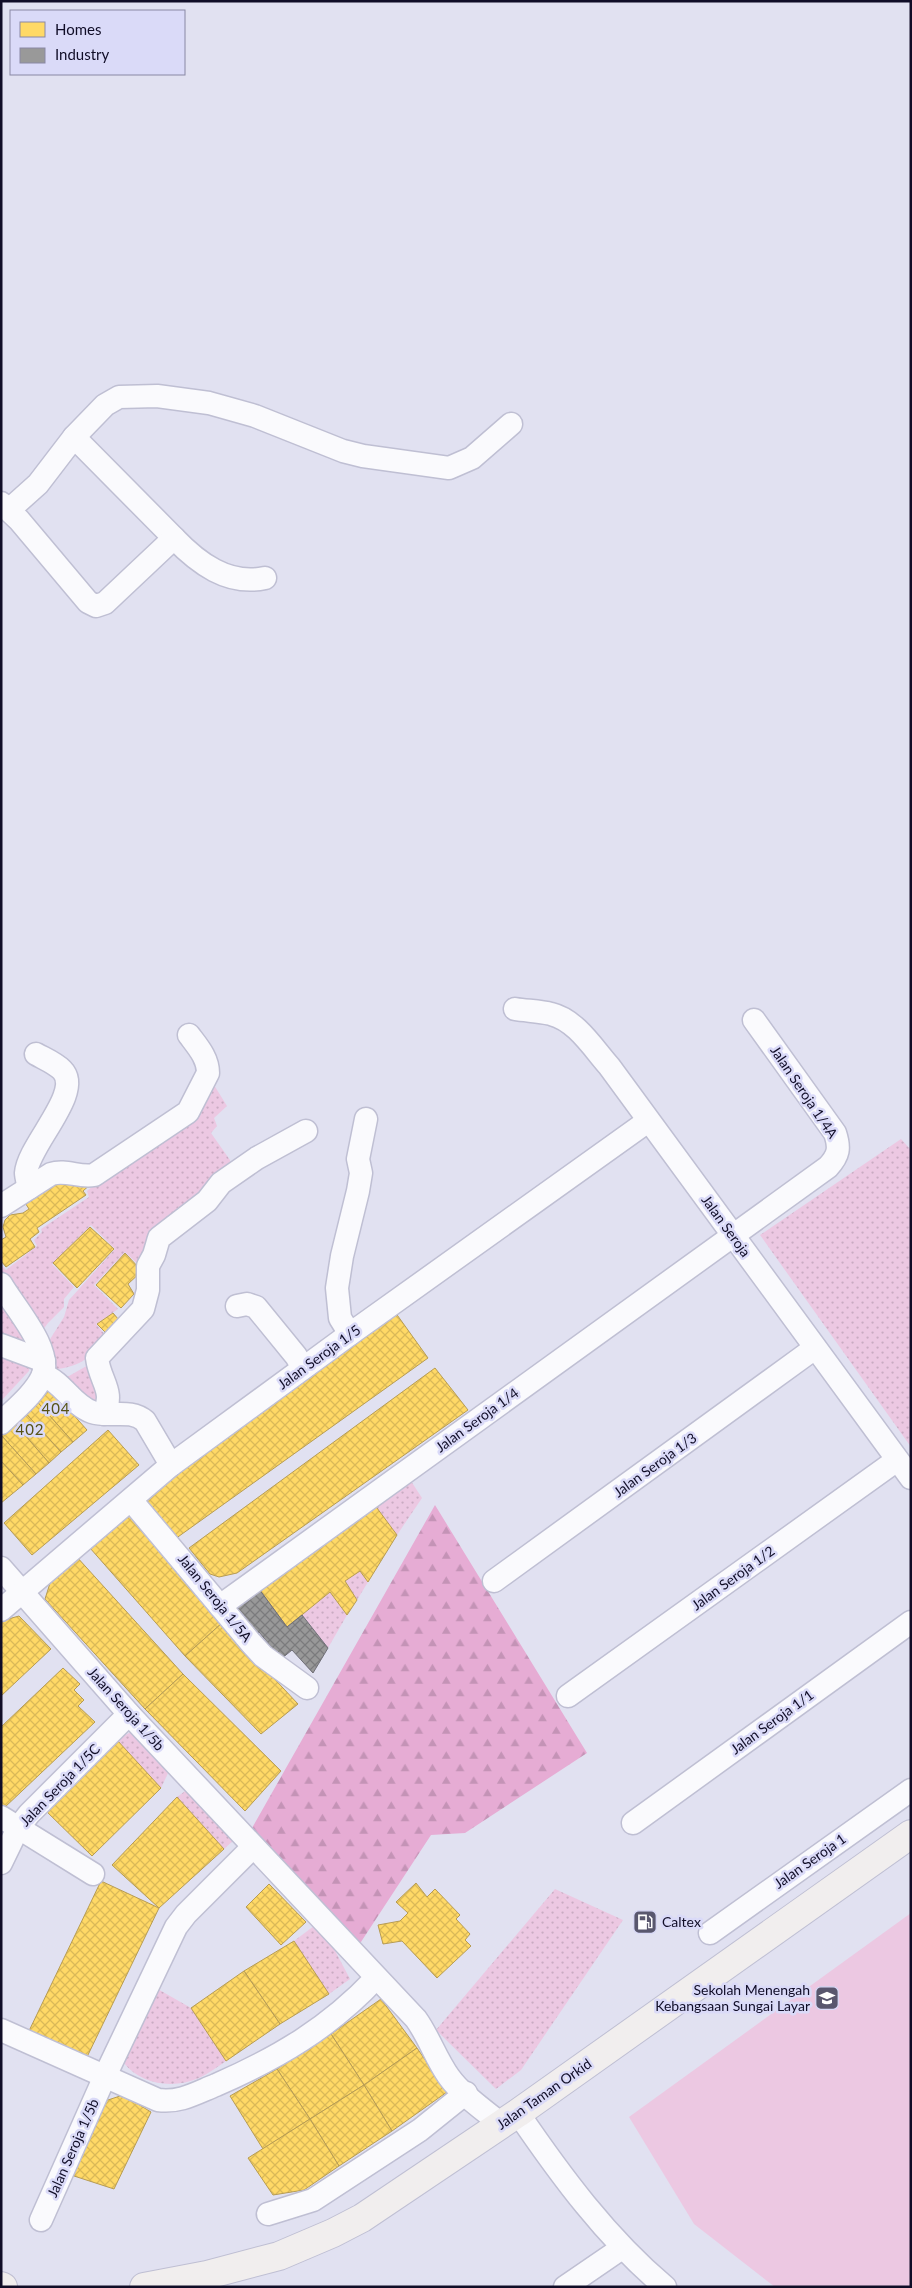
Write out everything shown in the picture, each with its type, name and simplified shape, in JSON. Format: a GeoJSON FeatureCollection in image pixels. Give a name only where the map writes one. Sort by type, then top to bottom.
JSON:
{"type":"FeatureCollection","features":[{"type":"Feature","properties":{"kind":"main road","name":"Jalan Taman Orkid"},"geometry":{"type":"LineString","coordinates":[[144,2287],[209,2281],[279,2256],[333,2233],[362,2218],[509,2119],[911,1834]]}},
{"type":"Feature","properties":{"kind":"street"},"geometry":{"type":"LineString","coordinates":[[174,538],[105,603],[96,606],[88,602],[5,506],[38,484],[74,437],[112,400],[125,396],[157,396],[228,408],[344,451],[363,456],[449,468],[472,458],[511,424]]}},
{"type":"Feature","properties":{"kind":"street"},"geometry":{"type":"LineString","coordinates":[[74,437],[174,538],[211,570],[254,581],[265,578]]}},
{"type":"Feature","properties":{"kind":"street","name":"Jalan Seroja"},"geometry":{"type":"LineString","coordinates":[[515,1009],[550,1014],[568,1022],[609,1066],[911,1478]]}},
{"type":"Feature","properties":{"kind":"street","name":"Jalan Seroja 1/4A"},"geometry":{"type":"LineString","coordinates":[[733,1235],[828,1167],[836,1158],[839,1148],[835,1133],[754,1020]]}},
{"type":"Feature","properties":{"kind":"street"},"geometry":{"type":"LineString","coordinates":[[1,1206],[51,1174],[60,1171],[84,1177],[94,1174],[188,1112],[208,1073],[208,1066],[203,1054],[189,1035]]}},
{"type":"Feature","properties":{"kind":"street"},"geometry":{"type":"LineString","coordinates":[[29,1188],[26,1174],[29,1161],[67,1092],[68,1078],[63,1070],[36,1054]]}},
{"type":"Feature","properties":{"kind":"street"},"geometry":{"type":"LineString","coordinates":[[350,1334],[340,1318],[337,1288],[342,1256],[358,1191],[361,1173],[358,1159],[366,1119]]}},
{"type":"Feature","properties":{"kind":"street","name":"Jalan Seroja 1/5"},"geometry":{"type":"LineString","coordinates":[[1,1610],[171,1465],[350,1334],[648,1121]]}},
{"type":"Feature","properties":{"kind":"street"},"geometry":{"type":"LineString","coordinates":[[104,1414],[109,1400],[109,1392],[101,1379],[97,1358],[143,1309],[148,1290],[148,1266],[154,1256],[159,1238],[207,1201],[221,1183],[257,1158],[306,1131]]}},
{"type":"Feature","properties":{"kind":"street","name":"Jalan Seroja 1/4"},"geometry":{"type":"LineString","coordinates":[[220,1606],[733,1235]]}},
{"type":"Feature","properties":{"kind":"street"},"geometry":{"type":"LineString","coordinates":[[1,1284],[39,1342],[43,1368],[36,1386],[1,1423]]}},
{"type":"Feature","properties":{"kind":"street"},"geometry":{"type":"LineString","coordinates":[[237,1306],[247,1304],[256,1307],[296,1356],[303,1368]]}},
{"type":"Feature","properties":{"kind":"street"},"geometry":{"type":"LineString","coordinates":[[1,1345],[43,1368],[84,1408],[104,1414],[133,1414],[139,1416],[145,1421],[171,1465]]}},
{"type":"Feature","properties":{"kind":"street","name":"Jalan Seroja 1/3"},"geometry":{"type":"LineString","coordinates":[[494,1581],[815,1348]]}},
{"type":"Feature","properties":{"kind":"street","name":"Jalan Seroja 1/2"},"geometry":{"type":"LineString","coordinates":[[568,1696],[897,1460]]}},
{"type":"Feature","properties":{"kind":"street","name":"Jalan Seroja 1/5A"},"geometry":{"type":"LineString","coordinates":[[131,1500],[263,1656],[307,1688]]}},
{"type":"Feature","properties":{"kind":"street","name":"Jalan Seroja 1/5b"},"geometry":{"type":"LineString","coordinates":[[1,1568],[21,1593],[130,1714],[416,2019],[427,2034],[449,2077],[466,2093],[509,2119],[560,2173],[622,2248],[664,2287]]}},
{"type":"Feature","properties":{"kind":"street","name":"Jalan Seroja 1/1"},"geometry":{"type":"LineString","coordinates":[[633,1823],[911,1622]]}},
{"type":"Feature","properties":{"kind":"street","name":"Jalan Seroja 1/5C"},"geometry":{"type":"LineString","coordinates":[[1,1863],[10,1822],[29,1814],[130,1714]]}},
{"type":"Feature","properties":{"kind":"street","name":"Jalan Seroja 1"},"geometry":{"type":"LineString","coordinates":[[710,1933],[911,1790]]}},
{"type":"Feature","properties":{"kind":"street"},"geometry":{"type":"LineString","coordinates":[[10,1822],[93,1874]]}},
{"type":"Feature","properties":{"kind":"street","name":"Jalan Seroja 1/5b"},"geometry":{"type":"LineString","coordinates":[[41,2220],[105,2076],[176,1926],[253,1847]]}},
{"type":"Feature","properties":{"kind":"street"},"geometry":{"type":"LineString","coordinates":[[1,2030],[158,2100],[179,2100],[264,2064],[294,2046],[345,2010],[376,1978]]}},
{"type":"Feature","properties":{"kind":"street"},"geometry":{"type":"LineString","coordinates":[[268,2214],[313,2200],[420,2130],[466,2093]]}},
{"type":"Feature","properties":{"kind":"street"},"geometry":{"type":"LineString","coordinates":[[565,2287],[622,2248]]}},
{"type":"Feature","properties":{"kind":"shaded area"},"geometry":{"type":"Polygon","coordinates":[[[214,1085],[227,1106],[214,1118],[217,1126],[211,1133],[230,1160],[231,1168],[143,1269],[125,1252],[94,1285],[118,1309],[96,1324],[106,1336],[88,1357],[76,1365],[49,1370],[47,1344],[64,1317],[69,1300],[115,1249],[91,1225],[52,1264],[74,1287],[64,1299],[64,1307],[38,1336],[1,1281],[1,1265],[6,1270],[37,1246],[34,1240],[42,1232],[41,1229],[89,1197],[87,1191],[214,1085]]]}},
{"type":"Feature","properties":{"kind":"shaded area"},"geometry":{"type":"Polygon","coordinates":[[[901,1139],[911,1150],[911,1447],[760,1235],[901,1139]]]}},
{"type":"Feature","properties":{"kind":"shaded area"},"geometry":{"type":"Polygon","coordinates":[[[1,1296],[33,1353],[1,1343],[1,1296]]]}},
{"type":"Feature","properties":{"kind":"shaded area"},"geometry":{"type":"Polygon","coordinates":[[[1,1349],[30,1364],[29,1371],[1,1401],[1,1349]]]}},
{"type":"Feature","properties":{"kind":"shaded area"},"geometry":{"type":"Polygon","coordinates":[[[90,1364],[101,1406],[58,1378],[69,1376],[90,1364]]]}},
{"type":"Feature","properties":{"kind":"shaded area"},"geometry":{"type":"Polygon","coordinates":[[[409,1478],[422,1498],[397,1535],[374,1504],[409,1478]]]}},
{"type":"Feature","properties":{"kind":"shaded area"},"geometry":{"type":"Polygon","coordinates":[[[360,1571],[368,1582],[357,1600],[345,1581],[360,1571]]]}},
{"type":"Feature","properties":{"kind":"shaded area"},"geometry":{"type":"Polygon","coordinates":[[[330,1592],[347,1615],[328,1648],[302,1615],[330,1592]]]}},
{"type":"Feature","properties":{"kind":"shaded area"},"geometry":{"type":"Polygon","coordinates":[[[136,1732],[169,1771],[161,1788],[117,1740],[129,1733],[136,1732]]]}},
{"type":"Feature","properties":{"kind":"shaded area"},"geometry":{"type":"Polygon","coordinates":[[[188,1789],[234,1840],[224,1849],[177,1797],[188,1789]]]}},
{"type":"Feature","properties":{"kind":"shaded area"},"geometry":{"type":"Polygon","coordinates":[[[555,1889],[623,1920],[521,2070],[496,2089],[436,2030],[555,1889]]]}},
{"type":"Feature","properties":{"kind":"shaded area","name":"Sekolah Menengah Kebangsaan Sungai Layar"},"geometry":{"type":"Polygon","coordinates":[[[911,1913],[911,2287],[775,2287],[694,2224],[629,2117],[911,1913]]]}},
{"type":"Feature","properties":{"kind":"shaded area"},"geometry":{"type":"Polygon","coordinates":[[[314,1926],[333,1947],[350,1979],[329,1994],[294,1941],[314,1926]]]}},
{"type":"Feature","properties":{"kind":"shaded area"},"geometry":{"type":"Polygon","coordinates":[[[156,1988],[191,2008],[226,2061],[199,2078],[169,2084],[158,2083],[139,2076],[124,2063],[156,1988]]]}},
{"type":"Feature","properties":{"kind":"green space"},"geometry":{"type":"Polygon","coordinates":[[[435,1505],[587,1753],[465,1833],[431,1835],[359,1945],[252,1828],[435,1505]]]}},
{"type":"Feature","properties":{"kind":"building: Homes"},"geometry":{"type":"Polygon","coordinates":[[[63,1174],[92,1183],[83,1191],[86,1195],[37,1228],[39,1232],[30,1239],[35,1247],[6,1267],[1,1261],[1,1240],[6,1237],[3,1227],[5,1220],[10,1215],[23,1213],[29,1209],[24,1201],[63,1174]]]}},
{"type":"Feature","properties":{"kind":"building: Homes"},"geometry":{"type":"Polygon","coordinates":[[[90,1227],[114,1249],[77,1288],[53,1263],[90,1227]]]}},
{"type":"Feature","properties":{"kind":"building: Homes"},"geometry":{"type":"Polygon","coordinates":[[[125,1253],[142,1271],[128,1284],[134,1294],[121,1308],[96,1285],[125,1253]]]}},
{"type":"Feature","properties":{"kind":"building: Homes"},"geometry":{"type":"Polygon","coordinates":[[[395,1312],[428,1358],[175,1539],[142,1498],[395,1312]]]}},
{"type":"Feature","properties":{"kind":"building: Homes"},"geometry":{"type":"Polygon","coordinates":[[[113,1313],[125,1327],[111,1338],[97,1324],[113,1313]]]}},
{"type":"Feature","properties":{"kind":"building: Homes"},"geometry":{"type":"Polygon","coordinates":[[[435,1368],[468,1410],[237,1573],[219,1577],[210,1574],[189,1548],[435,1368]]]}},
{"type":"Feature","properties":{"kind":"building: Homes"},"geometry":{"type":"Polygon","coordinates":[[[45,1383],[87,1430],[73,1442],[32,1396],[45,1383]]]}},
{"type":"Feature","properties":{"kind":"building: Homes"},"geometry":{"type":"Polygon","coordinates":[[[32,1396],[73,1442],[61,1452],[21,1408],[32,1396]]]}},
{"type":"Feature","properties":{"kind":"building: Homes"},"geometry":{"type":"Polygon","coordinates":[[[21,1408],[61,1452],[49,1463],[11,1419],[21,1408]]]}},
{"type":"Feature","properties":{"kind":"building: Homes"},"geometry":{"type":"Polygon","coordinates":[[[11,1419],[49,1463],[36,1474],[1,1435],[1,1429],[11,1419]]]}},
{"type":"Feature","properties":{"kind":"building: Homes"},"geometry":{"type":"Polygon","coordinates":[[[108,1430],[139,1465],[32,1555],[4,1523],[108,1430]]]}},
{"type":"Feature","properties":{"kind":"building: Homes"},"geometry":{"type":"Polygon","coordinates":[[[1,1435],[36,1474],[23,1485],[1,1461],[1,1435]]]}},
{"type":"Feature","properties":{"kind":"building: Homes"},"geometry":{"type":"Polygon","coordinates":[[[1,1461],[23,1485],[1,1503],[1,1461]]]}},
{"type":"Feature","properties":{"kind":"building: Homes"},"geometry":{"type":"Polygon","coordinates":[[[374,1504],[397,1535],[368,1582],[360,1571],[345,1581],[357,1600],[347,1615],[330,1592],[287,1627],[259,1589],[374,1504]]]}},
{"type":"Feature","properties":{"kind":"building: Homes"},"geometry":{"type":"Polygon","coordinates":[[[130,1511],[222,1623],[185,1656],[90,1548],[130,1511]]]}},
{"type":"Feature","properties":{"kind":"building: Homes"},"geometry":{"type":"Polygon","coordinates":[[[76,1556],[183,1674],[145,1709],[45,1599],[51,1580],[76,1556]]]}},
{"type":"Feature","properties":{"kind":"building: Homes"},"geometry":{"type":"Polygon","coordinates":[[[19,1616],[51,1649],[1,1696],[1,1621],[19,1616]]]}},
{"type":"Feature","properties":{"kind":"building: Homes"},"geometry":{"type":"Polygon","coordinates":[[[222,1623],[298,1704],[261,1734],[185,1656],[222,1623]]]}},
{"type":"Feature","properties":{"kind":"building: Homes"},"geometry":{"type":"Polygon","coordinates":[[[63,1668],[80,1684],[74,1690],[84,1700],[78,1706],[95,1722],[4,1808],[1,1805],[1,1727],[63,1668]]]}},
{"type":"Feature","properties":{"kind":"building: Homes"},"geometry":{"type":"Polygon","coordinates":[[[183,1674],[281,1771],[245,1811],[145,1709],[183,1674]]]}},
{"type":"Feature","properties":{"kind":"building: Homes"},"geometry":{"type":"Polygon","coordinates":[[[117,1740],[161,1788],[92,1856],[44,1809],[117,1740]]]}},
{"type":"Feature","properties":{"kind":"building: Homes"},"geometry":{"type":"Polygon","coordinates":[[[177,1797],[224,1849],[159,1908],[112,1865],[177,1797]]]}},
{"type":"Feature","properties":{"kind":"building: Homes"},"geometry":{"type":"Polygon","coordinates":[[[101,1881],[159,1908],[86,2059],[28,2033],[101,1881]]]}},
{"type":"Feature","properties":{"kind":"building: Homes"},"geometry":{"type":"Polygon","coordinates":[[[416,1883],[427,1897],[435,1889],[460,1915],[456,1919],[470,1934],[465,1940],[471,1946],[437,1978],[402,1941],[383,1944],[378,1925],[400,1921],[408,1913],[396,1902],[416,1883]]]}},
{"type":"Feature","properties":{"kind":"building: Homes"},"geometry":{"type":"Polygon","coordinates":[[[269,1884],[306,1922],[281,1945],[246,1907],[269,1884]]]}},
{"type":"Feature","properties":{"kind":"building: Homes"},"geometry":{"type":"Polygon","coordinates":[[[294,1941],[329,1994],[280,2024],[244,1971],[294,1941]]]}},
{"type":"Feature","properties":{"kind":"building: Homes"},"geometry":{"type":"Polygon","coordinates":[[[244,1971],[280,2024],[226,2061],[191,2008],[244,1971]]]}},
{"type":"Feature","properties":{"kind":"building: Homes"},"geometry":{"type":"Polygon","coordinates":[[[381,1999],[417,2048],[364,2085],[331,2034],[381,1999]]]}},
{"type":"Feature","properties":{"kind":"building: Homes"},"geometry":{"type":"Polygon","coordinates":[[[331,2034],[364,2085],[310,2119],[277,2069],[331,2034]]]}},
{"type":"Feature","properties":{"kind":"building: Homes"},"geometry":{"type":"Polygon","coordinates":[[[417,2048],[447,2092],[392,2131],[364,2085],[417,2048]]]}},
{"type":"Feature","properties":{"kind":"building: Homes"},"geometry":{"type":"Polygon","coordinates":[[[277,2069],[310,2119],[263,2149],[230,2096],[277,2069]]]}},
{"type":"Feature","properties":{"kind":"building: Homes"},"geometry":{"type":"Polygon","coordinates":[[[364,2085],[392,2131],[339,2166],[310,2119],[364,2085]]]}},
{"type":"Feature","properties":{"kind":"building: Homes"},"geometry":{"type":"Polygon","coordinates":[[[123,2095],[151,2112],[114,2189],[71,2175],[102,2102],[123,2095]]]}},
{"type":"Feature","properties":{"kind":"building: Homes"},"geometry":{"type":"Polygon","coordinates":[[[310,2119],[339,2166],[304,2190],[273,2195],[248,2158],[310,2119]]]}},
{"type":"Feature","properties":{"kind":"building: Industry"},"geometry":{"type":"Polygon","coordinates":[[[259,1589],[287,1627],[302,1615],[328,1648],[313,1673],[292,1650],[281,1659],[259,1632],[252,1637],[234,1615],[236,1603],[259,1589]]]}},
{"type":"Feature","properties":{"kind":"place","name":"Caltex"},"geometry":{"type":"Point","coordinates":[645,1922]}},
{"type":"Feature","properties":{"kind":"place","name":"Sekolah Menengah Kebangsaan Sungai Layar"},"geometry":{"type":"Point","coordinates":[827,1998]}},
{"type":"Feature","properties":{"kind":"district","name":"404"},"geometry":{"type":"Point","coordinates":[56,1409]}},
{"type":"Feature","properties":{"kind":"district","name":"402"},"geometry":{"type":"Point","coordinates":[30,1430]}}]}
